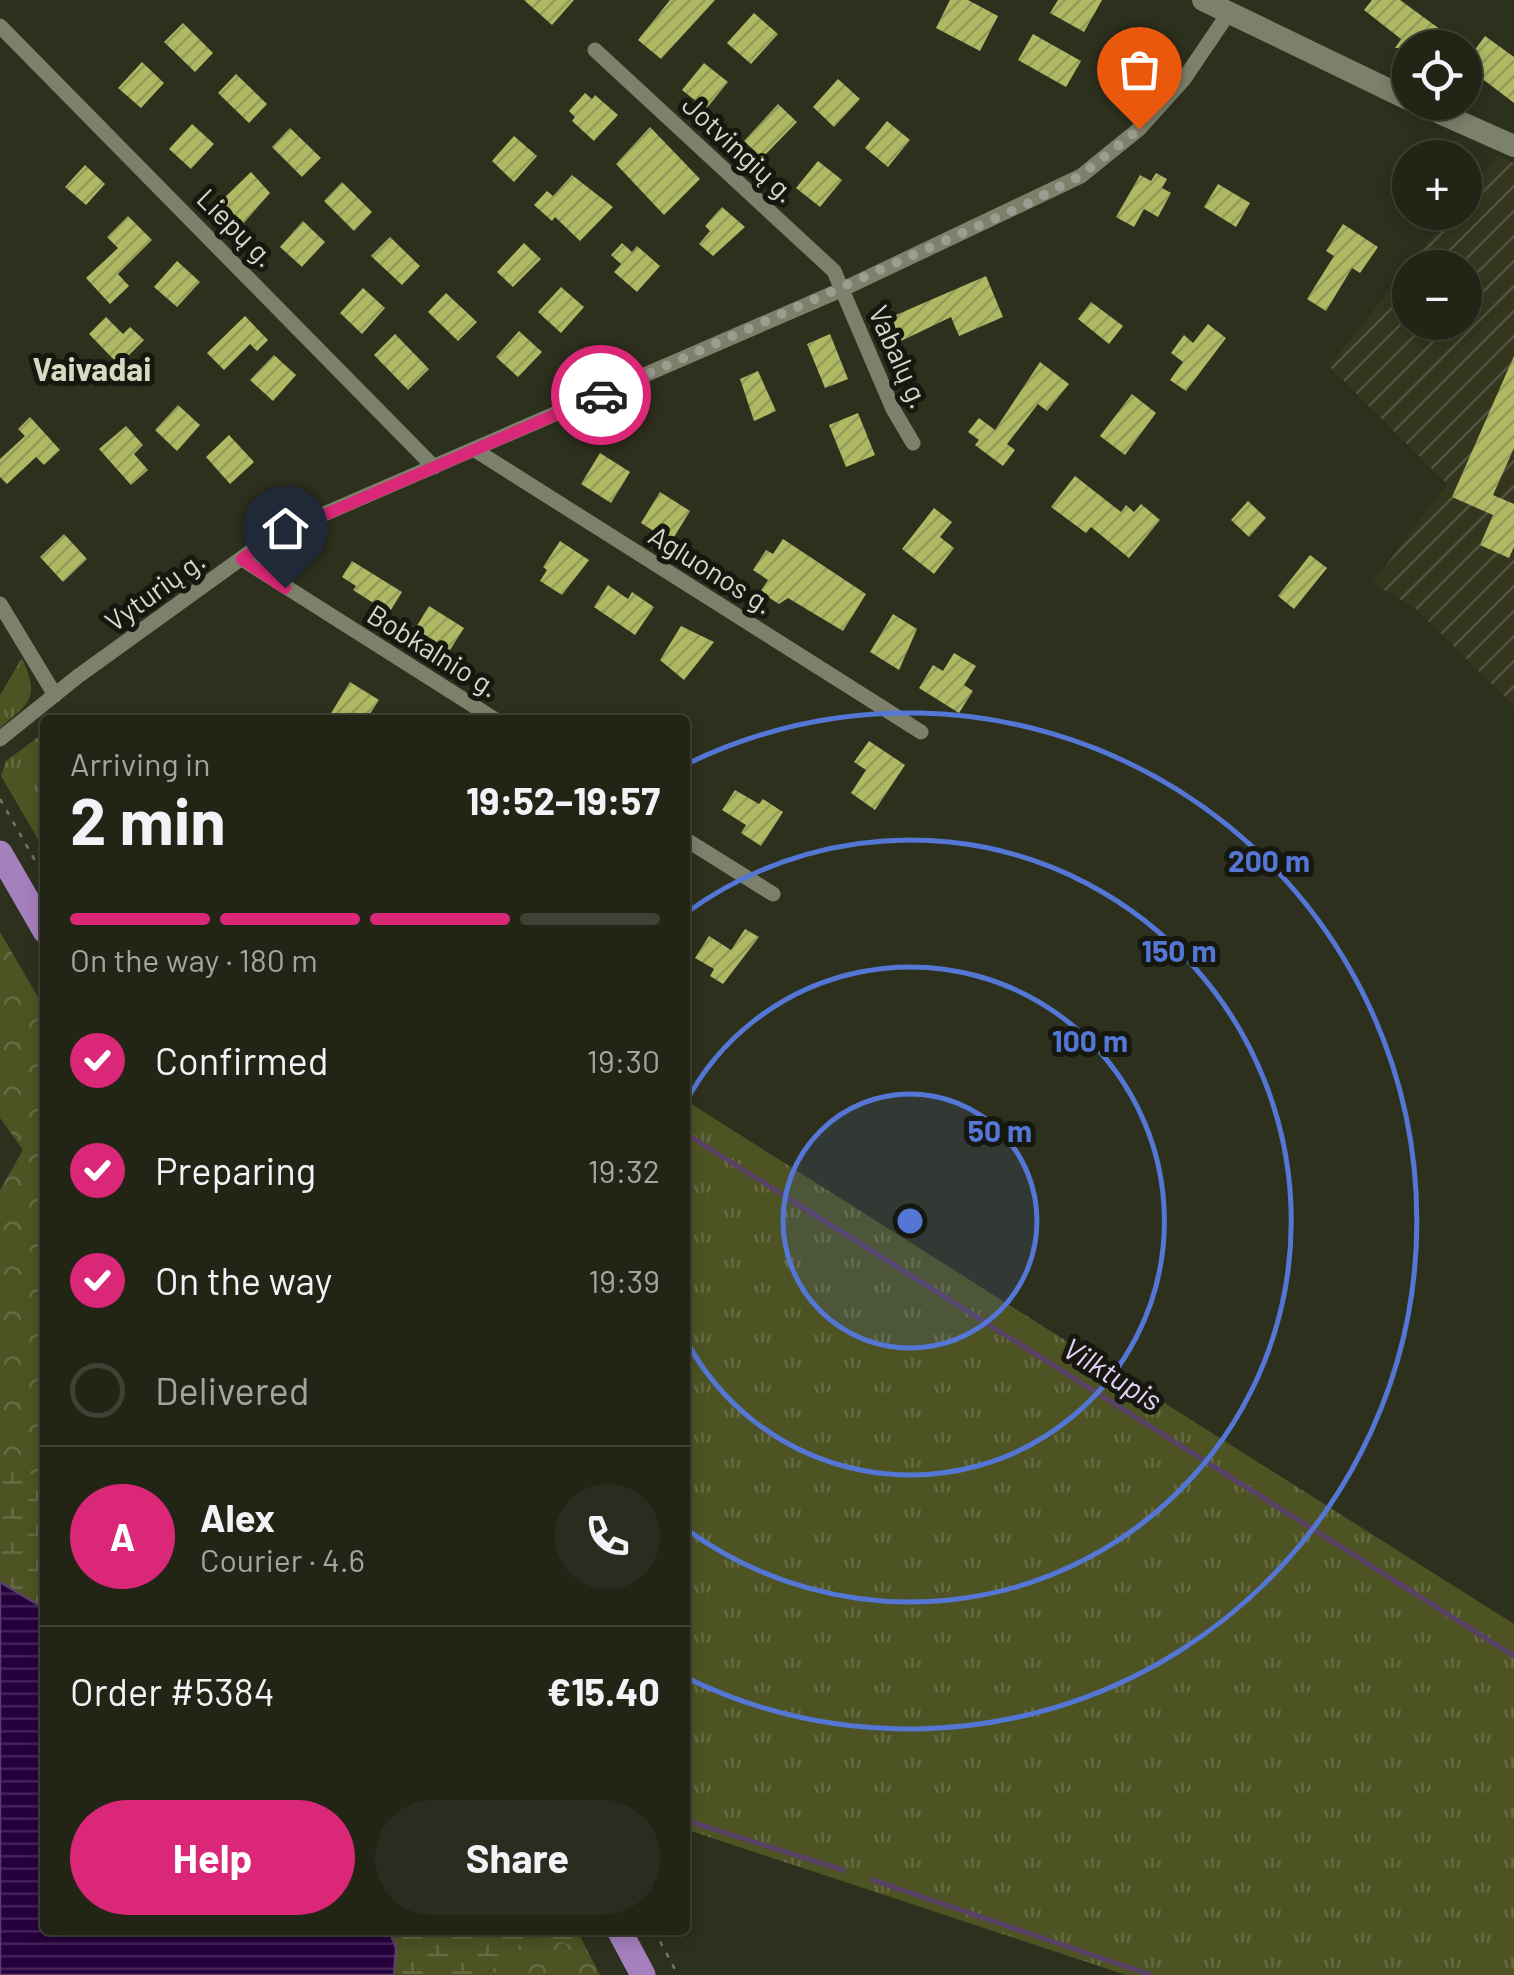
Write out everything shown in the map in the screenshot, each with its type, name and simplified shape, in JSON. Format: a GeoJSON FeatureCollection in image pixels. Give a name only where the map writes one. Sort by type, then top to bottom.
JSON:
{"type":"FeatureCollection","features":[{"type":"Feature","properties":{"kind":"main road"},"geometry":{"type":"LineString","coordinates":[[1203,0],[1392,91]]}},
{"type":"Feature","properties":{"kind":"main road"},"geometry":{"type":"LineString","coordinates":[[1456,120],[1514,146]]}},
{"type":"Feature","properties":{"kind":"main road"},"geometry":{"type":"LineString","coordinates":[[0,853],[40,922]]}},
{"type":"Feature","properties":{"kind":"main road"},"geometry":{"type":"LineString","coordinates":[[622,1935],[643,1975]]}},
{"type":"Feature","properties":{"kind":"street","name":"Vyturių g."},"geometry":{"type":"LineString","coordinates":[[0,739],[271,538],[842,289],[1080,176],[1139,129],[1184,79],[1228,14]]}},
{"type":"Feature","properties":{"kind":"street","name":"Liepų g."},"geometry":{"type":"LineString","coordinates":[[0,26],[434,468]]}},
{"type":"Feature","properties":{"kind":"street","name":"Jotvingių g."},"geometry":{"type":"LineString","coordinates":[[595,50],[834,272],[842,289]]}},
{"type":"Feature","properties":{"kind":"street","name":"Vabalų g."},"geometry":{"type":"LineString","coordinates":[[842,289],[893,409],[914,444]]}},
{"type":"Feature","properties":{"kind":"street","name":"Agluonos g."},"geometry":{"type":"LineString","coordinates":[[476,450],[921,732]]}},
{"type":"Feature","properties":{"kind":"street","name":"Bobkalnio g."},"geometry":{"type":"LineString","coordinates":[[242,559],[488,715]]}},
{"type":"Feature","properties":{"kind":"street"},"geometry":{"type":"LineString","coordinates":[[0,604],[55,695]]}},
{"type":"Feature","properties":{"kind":"street"},"geometry":{"type":"LineString","coordinates":[[690,842],[773,894]]}},
{"type":"Feature","properties":{"kind":"path"},"geometry":{"type":"LineString","coordinates":[[0,799],[40,869]]}},
{"type":"Feature","properties":{"kind":"path"},"geometry":{"type":"LineString","coordinates":[[657,1935],[678,1975]]}},
{"type":"Feature","properties":{"kind":"shaded area"},"geometry":{"type":"Polygon","coordinates":[[[1497,156],[1514,163],[1514,706],[1415,608],[1373,583],[1447,484],[1329,366],[1392,288],[1392,340],[1482,340],[1482,250],[1422,250],[1438,230],[1482,230],[1482,175],[1497,156]]]}},
{"type":"Feature","properties":{"kind":"shaded area"},"geometry":{"type":"Polygon","coordinates":[[[0,1582],[40,1606],[40,1935],[391,1935],[396,1948],[394,1975],[0,1975],[0,1582]]]}},
{"type":"Feature","properties":{"kind":"green space"},"geometry":{"type":"Polygon","coordinates":[[[22,658],[31,682],[29,698],[0,728],[0,695],[22,658]]]}},
{"type":"Feature","properties":{"kind":"green space"},"geometry":{"type":"Polygon","coordinates":[[[40,736],[40,842],[1,776],[6,761],[40,736]]]}},
{"type":"Feature","properties":{"kind":"green space"},"geometry":{"type":"Polygon","coordinates":[[[0,932],[40,1000],[40,1479],[0,1459],[0,1190],[23,1150],[0,1118],[0,932]]]}},
{"type":"Feature","properties":{"kind":"green space"},"geometry":{"type":"Polygon","coordinates":[[[690,1103],[1514,1624],[1514,1975],[1126,1975],[690,1831],[690,1103]]]}},
{"type":"Feature","properties":{"kind":"green space"},"geometry":{"type":"Polygon","coordinates":[[[0,1459],[40,1479],[40,1606],[0,1582],[0,1459]]]}},
{"type":"Feature","properties":{"kind":"green space"},"geometry":{"type":"Polygon","coordinates":[[[391,1935],[580,1935],[589,1954],[555,1940],[532,1939],[512,1950],[486,1975],[394,1975],[396,1948],[391,1935]]]}},
{"type":"Feature","properties":{"kind":"green space"},"geometry":{"type":"Polygon","coordinates":[[[552,1936],[589,1954],[600,1975],[486,1975],[520,1941],[552,1936]]]}},
{"type":"Feature","properties":{"kind":"building"},"geometry":{"type":"Polygon","coordinates":[[[524,0],[574,0],[552,25],[524,0]]]}},
{"type":"Feature","properties":{"kind":"building"},"geometry":{"type":"Polygon","coordinates":[[[670,0],[715,0],[661,59],[638,40],[670,0]]]}},
{"type":"Feature","properties":{"kind":"building"},"geometry":{"type":"Polygon","coordinates":[[[950,0],[968,0],[998,16],[980,51],[936,28],[950,0]]]}},
{"type":"Feature","properties":{"kind":"building"},"geometry":{"type":"Polygon","coordinates":[[[1058,0],[1102,0],[1084,32],[1050,13],[1058,0]]]}},
{"type":"Feature","properties":{"kind":"building"},"geometry":{"type":"Polygon","coordinates":[[[1372,0],[1400,0],[1441,30],[1392,32],[1364,10],[1372,0]]]}},
{"type":"Feature","properties":{"kind":"building"},"geometry":{"type":"Polygon","coordinates":[[[754,13],[778,34],[751,64],[727,43],[754,13]]]}},
{"type":"Feature","properties":{"kind":"building"},"geometry":{"type":"Polygon","coordinates":[[[183,23],[213,53],[195,72],[164,42],[183,23]]]}},
{"type":"Feature","properties":{"kind":"building"},"geometry":{"type":"Polygon","coordinates":[[[1033,34],[1081,61],[1066,87],[1018,60],[1033,34]]]}},
{"type":"Feature","properties":{"kind":"building"},"geometry":{"type":"Polygon","coordinates":[[[1485,36],[1514,57],[1514,103],[1484,80],[1482,83],[1485,36]]]}},
{"type":"Feature","properties":{"kind":"building"},"geometry":{"type":"Polygon","coordinates":[[[142,62],[164,83],[141,108],[118,88],[142,62]]]}},
{"type":"Feature","properties":{"kind":"building"},"geometry":{"type":"Polygon","coordinates":[[[704,63],[728,82],[706,109],[682,90],[704,63]]]}},
{"type":"Feature","properties":{"kind":"building"},"geometry":{"type":"Polygon","coordinates":[[[236,74],[267,104],[249,123],[218,93],[236,74]]]}},
{"type":"Feature","properties":{"kind":"building"},"geometry":{"type":"Polygon","coordinates":[[[838,79],[860,99],[834,127],[813,107],[838,79]]]}},
{"type":"Feature","properties":{"kind":"building"},"geometry":{"type":"Polygon","coordinates":[[[585,93],[592,99],[595,95],[618,115],[594,141],[572,121],[575,117],[569,111],[585,93]]]}},
{"type":"Feature","properties":{"kind":"building"},"geometry":{"type":"Polygon","coordinates":[[[778,104],[797,122],[762,158],[744,141],[778,104]]]}},
{"type":"Feature","properties":{"kind":"building"},"geometry":{"type":"Polygon","coordinates":[[[887,121],[910,140],[888,167],[865,148],[887,121]]]}},
{"type":"Feature","properties":{"kind":"building"},"geometry":{"type":"Polygon","coordinates":[[[192,124],[214,144],[191,169],[169,149],[192,124]]]}},
{"type":"Feature","properties":{"kind":"building"},"geometry":{"type":"Polygon","coordinates":[[[650,127],[700,179],[664,215],[616,164],[650,127]]]}},
{"type":"Feature","properties":{"kind":"building"},"geometry":{"type":"Polygon","coordinates":[[[290,128],[321,158],[302,177],[272,147],[290,128]]]}},
{"type":"Feature","properties":{"kind":"building"},"geometry":{"type":"Polygon","coordinates":[[[514,136],[537,156],[514,182],[492,161],[514,136]]]}},
{"type":"Feature","properties":{"kind":"building"},"geometry":{"type":"Polygon","coordinates":[[[818,161],[842,180],[820,207],[796,188],[818,161]]]}},
{"type":"Feature","properties":{"kind":"building"},"geometry":{"type":"Polygon","coordinates":[[[85,165],[105,184],[86,205],[65,187],[85,165]]]}},
{"type":"Feature","properties":{"kind":"building"},"geometry":{"type":"Polygon","coordinates":[[[251,172],[270,193],[243,224],[221,201],[251,172]]]}},
{"type":"Feature","properties":{"kind":"building"},"geometry":{"type":"Polygon","coordinates":[[[1156,173],[1167,179],[1162,188],[1171,193],[1158,217],[1144,209],[1134,227],[1116,217],[1140,175],[1151,181],[1156,173]]]}},
{"type":"Feature","properties":{"kind":"building"},"geometry":{"type":"Polygon","coordinates":[[[572,175],[613,207],[580,241],[555,217],[552,221],[534,205],[547,191],[553,196],[572,175]]]}},
{"type":"Feature","properties":{"kind":"building"},"geometry":{"type":"Polygon","coordinates":[[[342,182],[372,212],[354,231],[324,201],[342,182]]]}},
{"type":"Feature","properties":{"kind":"building"},"geometry":{"type":"Polygon","coordinates":[[[1218,184],[1250,203],[1236,227],[1204,207],[1218,184]]]}},
{"type":"Feature","properties":{"kind":"building"},"geometry":{"type":"Polygon","coordinates":[[[722,207],[745,227],[713,256],[699,244],[710,231],[705,226],[722,207]]]}},
{"type":"Feature","properties":{"kind":"building"},"geometry":{"type":"Polygon","coordinates":[[[128,216],[152,240],[118,274],[129,286],[110,304],[86,278],[118,248],[107,237],[128,216]]]}},
{"type":"Feature","properties":{"kind":"building"},"geometry":{"type":"Polygon","coordinates":[[[303,221],[325,242],[302,267],[280,247],[303,221]]]}},
{"type":"Feature","properties":{"kind":"building"},"geometry":{"type":"Polygon","coordinates":[[[1343,224],[1378,247],[1360,273],[1352,268],[1326,311],[1307,299],[1334,256],[1326,251],[1343,224]]]}},
{"type":"Feature","properties":{"kind":"building"},"geometry":{"type":"Polygon","coordinates":[[[390,237],[420,266],[402,285],[371,256],[390,237]]]}},
{"type":"Feature","properties":{"kind":"building"},"geometry":{"type":"Polygon","coordinates":[[[524,243],[541,259],[513,287],[497,272],[524,243]]]}},
{"type":"Feature","properties":{"kind":"building"},"geometry":{"type":"Polygon","coordinates":[[[622,243],[632,252],[637,246],[660,266],[637,292],[614,272],[621,264],[611,255],[622,243]]]}},
{"type":"Feature","properties":{"kind":"building"},"geometry":{"type":"Polygon","coordinates":[[[177,261],[200,282],[177,307],[154,287],[177,261]]]}},
{"type":"Feature","properties":{"kind":"building"},"geometry":{"type":"Polygon","coordinates":[[[986,276],[1003,317],[959,336],[951,317],[901,341],[889,318],[986,276]]]}},
{"type":"Feature","properties":{"kind":"building"},"geometry":{"type":"Polygon","coordinates":[[[561,287],[584,307],[561,333],[538,312],[561,287]]]}},
{"type":"Feature","properties":{"kind":"building"},"geometry":{"type":"Polygon","coordinates":[[[363,288],[385,308],[362,334],[340,313],[363,288]]]}},
{"type":"Feature","properties":{"kind":"building"},"geometry":{"type":"Polygon","coordinates":[[[446,293],[477,322],[458,341],[428,312],[446,293]]]}},
{"type":"Feature","properties":{"kind":"building"},"geometry":{"type":"Polygon","coordinates":[[[1091,302],[1123,326],[1109,344],[1078,319],[1091,302]]]}},
{"type":"Feature","properties":{"kind":"building"},"geometry":{"type":"Polygon","coordinates":[[[245,316],[268,340],[257,351],[250,344],[224,370],[207,353],[245,316]]]}},
{"type":"Feature","properties":{"kind":"building"},"geometry":{"type":"Polygon","coordinates":[[[106,317],[123,334],[130,327],[144,340],[119,365],[89,334],[106,317]]]}},
{"type":"Feature","properties":{"kind":"building"},"geometry":{"type":"Polygon","coordinates":[[[1208,324],[1226,338],[1186,391],[1170,380],[1183,362],[1171,353],[1184,335],[1193,343],[1208,324]]]}},
{"type":"Feature","properties":{"kind":"building"},"geometry":{"type":"Polygon","coordinates":[[[519,331],[542,352],[518,377],[496,357],[519,331]]]}},
{"type":"Feature","properties":{"kind":"building"},"geometry":{"type":"Polygon","coordinates":[[[395,334],[429,369],[408,390],[374,355],[395,334]]]}},
{"type":"Feature","properties":{"kind":"building"},"geometry":{"type":"Polygon","coordinates":[[[830,334],[848,379],[825,388],[807,344],[830,334]]]}},
{"type":"Feature","properties":{"kind":"building"},"geometry":{"type":"Polygon","coordinates":[[[274,355],[296,375],[273,401],[250,380],[274,355]]]}},
{"type":"Feature","properties":{"kind":"building"},"geometry":{"type":"Polygon","coordinates":[[[1514,356],[1514,448],[1493,495],[1514,504],[1514,547],[1509,558],[1480,545],[1493,515],[1452,497],[1514,356]]]}},
{"type":"Feature","properties":{"kind":"building"},"geometry":{"type":"Polygon","coordinates":[[[1040,362],[1069,384],[1047,411],[1038,404],[1007,444],[1015,450],[1003,466],[975,445],[979,440],[968,432],[979,418],[995,430],[1040,362]]]}},
{"type":"Feature","properties":{"kind":"building"},"geometry":{"type":"Polygon","coordinates":[[[758,371],[776,411],[754,421],[740,379],[758,371]]]}},
{"type":"Feature","properties":{"kind":"building"},"geometry":{"type":"Polygon","coordinates":[[[1132,394],[1156,413],[1125,455],[1100,436],[1132,394]]]}},
{"type":"Feature","properties":{"kind":"building"},"geometry":{"type":"Polygon","coordinates":[[[178,405],[200,425],[177,451],[155,430],[178,405]]]}},
{"type":"Feature","properties":{"kind":"building"},"geometry":{"type":"Polygon","coordinates":[[[858,413],[875,455],[846,467],[829,425],[858,413]]]}},
{"type":"Feature","properties":{"kind":"building"},"geometry":{"type":"Polygon","coordinates":[[[30,417],[60,450],[44,465],[36,457],[7,484],[0,477],[0,459],[25,436],[18,429],[30,417]]]}},
{"type":"Feature","properties":{"kind":"building"},"geometry":{"type":"Polygon","coordinates":[[[126,426],[143,445],[134,454],[148,470],[131,485],[99,449],[126,426]]]}},
{"type":"Feature","properties":{"kind":"building"},"geometry":{"type":"Polygon","coordinates":[[[229,435],[254,462],[230,484],[206,457],[229,435]]]}},
{"type":"Feature","properties":{"kind":"building"},"geometry":{"type":"Polygon","coordinates":[[[600,453],[630,472],[611,503],[581,484],[600,453]]]}},
{"type":"Feature","properties":{"kind":"building"},"geometry":{"type":"Polygon","coordinates":[[[1075,476],[1121,512],[1126,505],[1134,512],[1141,504],[1160,520],[1129,558],[1091,527],[1086,533],[1051,507],[1075,476]]]}},
{"type":"Feature","properties":{"kind":"building"},"geometry":{"type":"Polygon","coordinates":[[[660,492],[690,511],[671,542],[641,523],[660,492]]]}},
{"type":"Feature","properties":{"kind":"building"},"geometry":{"type":"Polygon","coordinates":[[[1248,501],[1266,518],[1249,537],[1231,520],[1248,501]]]}},
{"type":"Feature","properties":{"kind":"building"},"geometry":{"type":"Polygon","coordinates":[[[934,508],[952,522],[940,537],[954,548],[934,574],[902,549],[934,508]]]}},
{"type":"Feature","properties":{"kind":"building"},"geometry":{"type":"Polygon","coordinates":[[[64,534],[87,559],[63,582],[40,557],[64,534]]]}},
{"type":"Feature","properties":{"kind":"building"},"geometry":{"type":"Polygon","coordinates":[[[783,539],[866,594],[843,631],[788,598],[779,604],[760,592],[768,580],[753,570],[766,550],[773,554],[783,539]]]}},
{"type":"Feature","properties":{"kind":"building"},"geometry":{"type":"Polygon","coordinates":[[[560,541],[589,560],[562,595],[540,581],[547,570],[543,567],[560,541]]]}},
{"type":"Feature","properties":{"kind":"building"},"geometry":{"type":"Polygon","coordinates":[[[1310,555],[1327,568],[1294,609],[1278,596],[1310,555]]]}},
{"type":"Feature","properties":{"kind":"building"},"geometry":{"type":"Polygon","coordinates":[[[352,561],[402,592],[389,613],[353,590],[356,586],[342,577],[352,561]]]}},
{"type":"Feature","properties":{"kind":"building"},"geometry":{"type":"Polygon","coordinates":[[[608,585],[628,599],[632,592],[654,607],[635,635],[594,607],[608,585]]]}},
{"type":"Feature","properties":{"kind":"building"},"geometry":{"type":"Polygon","coordinates":[[[429,606],[464,628],[450,650],[415,629],[429,606]]]}},
{"type":"Feature","properties":{"kind":"building"},"geometry":{"type":"Polygon","coordinates":[[[893,614],[917,629],[899,670],[870,652],[893,614]]]}},
{"type":"Feature","properties":{"kind":"building"},"geometry":{"type":"Polygon","coordinates":[[[681,626],[714,642],[684,680],[660,660],[681,626]]]}},
{"type":"Feature","properties":{"kind":"building"},"geometry":{"type":"Polygon","coordinates":[[[954,653],[976,666],[964,685],[973,691],[959,713],[919,688],[933,665],[943,671],[954,653]]]}},
{"type":"Feature","properties":{"kind":"building"},"geometry":{"type":"Polygon","coordinates":[[[350,682],[379,700],[369,715],[330,715],[350,682]]]}},
{"type":"Feature","properties":{"kind":"building"},"geometry":{"type":"Polygon","coordinates":[[[869,741],[905,765],[875,810],[851,793],[866,770],[854,762],[869,741]]]}},
{"type":"Feature","properties":{"kind":"building"},"geometry":{"type":"Polygon","coordinates":[[[735,790],[759,804],[763,799],[783,812],[761,846],[741,833],[746,825],[722,810],[735,790]]]}},
{"type":"Feature","properties":{"kind":"building"},"geometry":{"type":"Polygon","coordinates":[[[745,929],[759,937],[723,984],[710,976],[714,969],[695,958],[709,936],[731,950],[745,929]]]}},
{"type":"Feature","properties":{"kind":"waterway","name":"Vilktupis"},"geometry":{"type":"LineString","coordinates":[[690,1136],[1514,1656]]}},
{"type":"Feature","properties":{"kind":"waterway"},"geometry":{"type":"LineString","coordinates":[[690,1822],[843,1870]]}},
{"type":"Feature","properties":{"kind":"waterway"},"geometry":{"type":"LineString","coordinates":[[873,1880],[1151,1975]]}},
{"type":"Feature","properties":{"kind":"way so far"},"geometry":{"type":"LineString","coordinates":[[601,395],[1027,204],[1080,176],[1139,129]]}},
{"type":"Feature","properties":{"kind":"district","name":"Vaivadai"},"geometry":{"type":"Point","coordinates":[92,370]}},
{"type":"Feature","properties":{"kind":"route"},"geometry":{"type":"LineString","coordinates":[[285,588],[242,559],[271,538],[601,395]]}}]}
